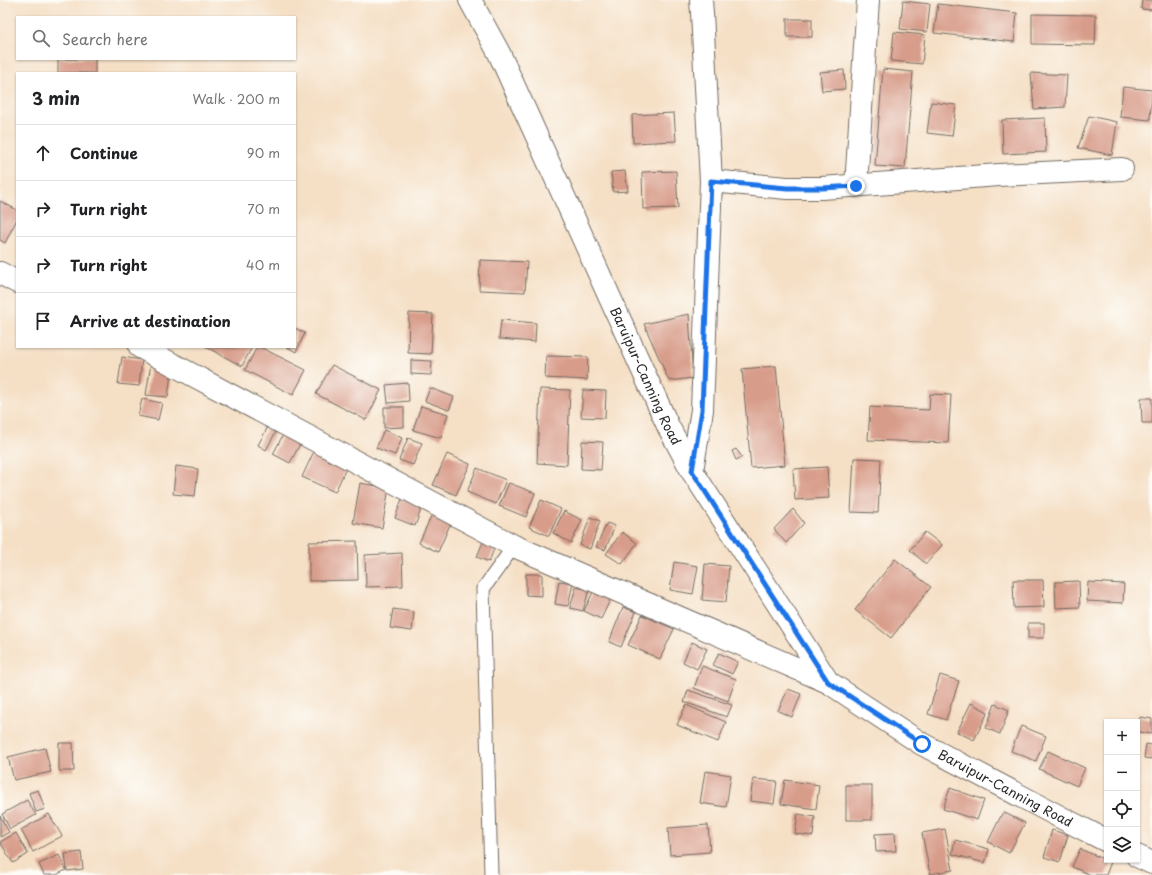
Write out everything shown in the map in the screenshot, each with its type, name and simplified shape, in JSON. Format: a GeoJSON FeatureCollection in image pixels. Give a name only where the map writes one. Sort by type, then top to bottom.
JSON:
{"type":"FeatureCollection","features":[{"type":"Feature","properties":{"kind":"street","name":"Baruipur-Canning Road"},"geometry":{"type":"LineString","coordinates":[[470,0],[499,53],[668,426],[692,471],[828,682],[922,744],[1104,839]]}},
{"type":"Feature","properties":{"kind":"street"},"geometry":{"type":"LineString","coordinates":[[692,471],[702,410],[711,181],[701,0]]}},
{"type":"Feature","properties":{"kind":"street"},"geometry":{"type":"LineString","coordinates":[[856,186],[868,0]]}},
{"type":"Feature","properties":{"kind":"street"},"geometry":{"type":"LineString","coordinates":[[711,181],[787,188],[822,188],[1122,168]]}},
{"type":"Feature","properties":{"kind":"street"},"geometry":{"type":"LineString","coordinates":[[0,273],[16,281]]}},
{"type":"Feature","properties":{"kind":"street"},"geometry":{"type":"LineString","coordinates":[[142,348],[514,546],[828,682]]}},
{"type":"Feature","properties":{"kind":"street"},"geometry":{"type":"LineString","coordinates":[[1140,857],[1152,863]]}},
{"type":"Feature","properties":{"kind":"lane"},"geometry":{"type":"LineString","coordinates":[[491,875],[483,589],[514,546]]}},
{"type":"Feature","properties":{"kind":"building"},"geometry":{"type":"Polygon","coordinates":[[[1142,0],[1152,0],[1152,10],[1141,9],[1142,0]]]}},
{"type":"Feature","properties":{"kind":"building"},"geometry":{"type":"Polygon","coordinates":[[[903,1],[930,4],[927,32],[900,29],[903,1]]]}},
{"type":"Feature","properties":{"kind":"building"},"geometry":{"type":"Polygon","coordinates":[[[938,4],[1017,13],[1014,42],[934,33],[938,4]]]}},
{"type":"Feature","properties":{"kind":"building"},"geometry":{"type":"Polygon","coordinates":[[[1032,14],[1096,15],[1095,45],[1032,44],[1032,14]]]}},
{"type":"Feature","properties":{"kind":"building"},"geometry":{"type":"Polygon","coordinates":[[[787,19],[812,19],[812,37],[787,37],[787,19]]]}},
{"type":"Feature","properties":{"kind":"building"},"geometry":{"type":"Polygon","coordinates":[[[894,32],[925,35],[922,64],[891,61],[894,32]]]}},
{"type":"Feature","properties":{"kind":"building"},"geometry":{"type":"Polygon","coordinates":[[[58,60],[95,60],[95,72],[58,72],[58,60]]]}},
{"type":"Feature","properties":{"kind":"building"},"geometry":{"type":"Polygon","coordinates":[[[883,69],[913,72],[905,168],[875,166],[883,69]]]}},
{"type":"Feature","properties":{"kind":"building"},"geometry":{"type":"Polygon","coordinates":[[[844,70],[845,89],[822,91],[820,72],[844,70]]]}},
{"type":"Feature","properties":{"kind":"building"},"geometry":{"type":"Polygon","coordinates":[[[1031,73],[1067,75],[1065,107],[1034,109],[1031,73]]]}},
{"type":"Feature","properties":{"kind":"building"},"geometry":{"type":"Polygon","coordinates":[[[1123,87],[1152,90],[1150,120],[1120,117],[1123,87]]]}},
{"type":"Feature","properties":{"kind":"building"},"geometry":{"type":"Polygon","coordinates":[[[931,102],[956,105],[952,136],[927,133],[931,102]]]}},
{"type":"Feature","properties":{"kind":"building"},"geometry":{"type":"Polygon","coordinates":[[[674,113],[676,141],[633,143],[632,115],[674,113]]]}},
{"type":"Feature","properties":{"kind":"building"},"geometry":{"type":"Polygon","coordinates":[[[1089,116],[1117,122],[1112,155],[1078,148],[1089,116]]]}},
{"type":"Feature","properties":{"kind":"building"},"geometry":{"type":"Polygon","coordinates":[[[1045,118],[1046,152],[1003,154],[1002,120],[1045,118]]]}},
{"type":"Feature","properties":{"kind":"building"},"geometry":{"type":"Polygon","coordinates":[[[625,171],[628,191],[613,192],[611,172],[625,171]]]}},
{"type":"Feature","properties":{"kind":"building"},"geometry":{"type":"Polygon","coordinates":[[[676,171],[678,208],[643,209],[642,172],[676,171]]]}},
{"type":"Feature","properties":{"kind":"building"},"geometry":{"type":"Polygon","coordinates":[[[0,201],[16,209],[16,221],[5,243],[0,240],[0,201]]]}},
{"type":"Feature","properties":{"kind":"building"},"geometry":{"type":"Polygon","coordinates":[[[480,260],[527,262],[525,292],[479,290],[480,260]]]}},
{"type":"Feature","properties":{"kind":"building"},"geometry":{"type":"Polygon","coordinates":[[[409,313],[433,314],[431,354],[408,353],[409,313]]]}},
{"type":"Feature","properties":{"kind":"building"},"geometry":{"type":"Polygon","coordinates":[[[689,314],[693,378],[669,381],[644,324],[689,314]]]}},
{"type":"Feature","properties":{"kind":"building"},"geometry":{"type":"Polygon","coordinates":[[[501,320],[536,323],[535,342],[499,339],[501,320]]]}},
{"type":"Feature","properties":{"kind":"building"},"geometry":{"type":"Polygon","coordinates":[[[296,328],[305,333],[296,352],[289,348],[296,348],[296,328]]]}},
{"type":"Feature","properties":{"kind":"building"},"geometry":{"type":"Polygon","coordinates":[[[208,348],[251,348],[242,366],[208,348]]]}},
{"type":"Feature","properties":{"kind":"building"},"geometry":{"type":"Polygon","coordinates":[[[256,348],[262,348],[306,370],[293,395],[245,370],[256,348]]]}},
{"type":"Feature","properties":{"kind":"building"},"geometry":{"type":"Polygon","coordinates":[[[546,356],[588,357],[587,380],[545,378],[546,356]]]}},
{"type":"Feature","properties":{"kind":"building"},"geometry":{"type":"Polygon","coordinates":[[[122,357],[142,360],[139,386],[118,384],[122,357]]]}},
{"type":"Feature","properties":{"kind":"building"},"geometry":{"type":"Polygon","coordinates":[[[411,360],[432,361],[431,375],[411,374],[411,360]]]}},
{"type":"Feature","properties":{"kind":"building"},"geometry":{"type":"Polygon","coordinates":[[[151,363],[172,366],[168,397],[146,395],[151,363]]]}},
{"type":"Feature","properties":{"kind":"building"},"geometry":{"type":"Polygon","coordinates":[[[332,365],[381,390],[366,420],[316,394],[332,365]]]}},
{"type":"Feature","properties":{"kind":"building"},"geometry":{"type":"Polygon","coordinates":[[[776,366],[785,465],[751,468],[742,369],[776,366]]]}},
{"type":"Feature","properties":{"kind":"building"},"geometry":{"type":"Polygon","coordinates":[[[408,383],[409,401],[388,403],[386,385],[408,383]]]}},
{"type":"Feature","properties":{"kind":"building"},"geometry":{"type":"Polygon","coordinates":[[[430,388],[454,397],[449,410],[425,401],[430,388]]]}},
{"type":"Feature","properties":{"kind":"building"},"geometry":{"type":"Polygon","coordinates":[[[540,389],[570,390],[567,465],[537,463],[540,389]]]}},
{"type":"Feature","properties":{"kind":"building"},"geometry":{"type":"Polygon","coordinates":[[[583,390],[606,391],[605,418],[581,417],[583,390]]]}},
{"type":"Feature","properties":{"kind":"building"},"geometry":{"type":"Polygon","coordinates":[[[930,394],[951,395],[948,443],[868,440],[870,407],[929,410],[930,394]]]}},
{"type":"Feature","properties":{"kind":"building"},"geometry":{"type":"Polygon","coordinates":[[[1141,398],[1152,398],[1152,423],[1142,423],[1141,398]]]}},
{"type":"Feature","properties":{"kind":"building"},"geometry":{"type":"Polygon","coordinates":[[[142,399],[162,403],[158,420],[138,416],[142,399]]]}},
{"type":"Feature","properties":{"kind":"building"},"geometry":{"type":"Polygon","coordinates":[[[421,406],[448,414],[441,438],[413,430],[421,406]]]}},
{"type":"Feature","properties":{"kind":"building"},"geometry":{"type":"Polygon","coordinates":[[[384,407],[404,407],[404,427],[384,428],[384,407]]]}},
{"type":"Feature","properties":{"kind":"building"},"geometry":{"type":"Polygon","coordinates":[[[269,425],[277,430],[266,450],[258,445],[269,425]]]}},
{"type":"Feature","properties":{"kind":"building"},"geometry":{"type":"Polygon","coordinates":[[[384,430],[402,438],[395,455],[376,448],[384,430]]]}},
{"type":"Feature","properties":{"kind":"building"},"geometry":{"type":"Polygon","coordinates":[[[283,435],[300,444],[290,463],[273,454],[283,435]]]}},
{"type":"Feature","properties":{"kind":"building"},"geometry":{"type":"Polygon","coordinates":[[[408,438],[422,443],[413,465],[399,460],[408,438]]]}},
{"type":"Feature","properties":{"kind":"building"},"geometry":{"type":"Polygon","coordinates":[[[582,441],[603,442],[601,470],[581,469],[582,441]]]}},
{"type":"Feature","properties":{"kind":"building"},"geometry":{"type":"Polygon","coordinates":[[[315,449],[348,464],[335,492],[302,477],[315,449]]]}},
{"type":"Feature","properties":{"kind":"building"},"geometry":{"type":"Polygon","coordinates":[[[736,449],[742,457],[736,460],[732,451],[736,449]]]}},
{"type":"Feature","properties":{"kind":"building"},"geometry":{"type":"Polygon","coordinates":[[[447,454],[470,464],[456,495],[433,485],[447,454]]]}},
{"type":"Feature","properties":{"kind":"building"},"geometry":{"type":"Polygon","coordinates":[[[854,458],[881,459],[878,513],[851,512],[854,458]]]}},
{"type":"Feature","properties":{"kind":"building"},"geometry":{"type":"Polygon","coordinates":[[[176,466],[198,469],[195,496],[173,494],[176,466]]]}},
{"type":"Feature","properties":{"kind":"building"},"geometry":{"type":"Polygon","coordinates":[[[827,467],[829,498],[795,500],[793,469],[827,467]]]}},
{"type":"Feature","properties":{"kind":"building"},"geometry":{"type":"Polygon","coordinates":[[[477,468],[506,480],[496,504],[467,492],[477,468]]]}},
{"type":"Feature","properties":{"kind":"building"},"geometry":{"type":"Polygon","coordinates":[[[360,483],[389,488],[382,528],[353,523],[360,483]]]}},
{"type":"Feature","properties":{"kind":"building"},"geometry":{"type":"Polygon","coordinates":[[[509,483],[535,493],[526,517],[499,506],[509,483]]]}},
{"type":"Feature","properties":{"kind":"building"},"geometry":{"type":"Polygon","coordinates":[[[402,499],[422,507],[415,526],[395,518],[402,499]]]}},
{"type":"Feature","properties":{"kind":"building"},"geometry":{"type":"Polygon","coordinates":[[[541,500],[561,509],[549,536],[529,527],[541,500]]]}},
{"type":"Feature","properties":{"kind":"building"},"geometry":{"type":"Polygon","coordinates":[[[793,509],[804,523],[786,543],[774,529],[793,509]]]}},
{"type":"Feature","properties":{"kind":"building"},"geometry":{"type":"Polygon","coordinates":[[[564,511],[582,520],[571,543],[553,533],[564,511]]]}},
{"type":"Feature","properties":{"kind":"building"},"geometry":{"type":"Polygon","coordinates":[[[433,512],[452,520],[438,552],[419,543],[433,512]]]}},
{"type":"Feature","properties":{"kind":"building"},"geometry":{"type":"Polygon","coordinates":[[[590,517],[600,521],[590,549],[580,545],[590,517]]]}},
{"type":"Feature","properties":{"kind":"building"},"geometry":{"type":"Polygon","coordinates":[[[607,523],[615,526],[605,550],[596,547],[607,523]]]}},
{"type":"Feature","properties":{"kind":"building"},"geometry":{"type":"Polygon","coordinates":[[[622,532],[637,543],[622,564],[606,554],[622,532]]]}},
{"type":"Feature","properties":{"kind":"building"},"geometry":{"type":"Polygon","coordinates":[[[925,532],[942,545],[926,564],[910,550],[925,532]]]}},
{"type":"Feature","properties":{"kind":"building"},"geometry":{"type":"Polygon","coordinates":[[[484,539],[496,543],[489,562],[477,557],[484,539]]]}},
{"type":"Feature","properties":{"kind":"building"},"geometry":{"type":"Polygon","coordinates":[[[357,541],[358,580],[309,581],[309,542],[357,541]]]}},
{"type":"Feature","properties":{"kind":"building"},"geometry":{"type":"Polygon","coordinates":[[[402,553],[403,586],[366,587],[365,555],[402,553]]]}},
{"type":"Feature","properties":{"kind":"building"},"geometry":{"type":"Polygon","coordinates":[[[895,559],[931,587],[891,638],[855,610],[895,559]]]}},
{"type":"Feature","properties":{"kind":"building"},"geometry":{"type":"Polygon","coordinates":[[[674,562],[698,566],[693,594],[670,590],[674,562]]]}},
{"type":"Feature","properties":{"kind":"building"},"geometry":{"type":"Polygon","coordinates":[[[705,564],[729,566],[726,602],[702,600],[705,564]]]}},
{"type":"Feature","properties":{"kind":"building"},"geometry":{"type":"Polygon","coordinates":[[[526,574],[542,574],[542,596],[526,595],[526,574]]]}},
{"type":"Feature","properties":{"kind":"building"},"geometry":{"type":"Polygon","coordinates":[[[1013,580],[1043,580],[1044,607],[1014,608],[1013,580]]]}},
{"type":"Feature","properties":{"kind":"building"},"geometry":{"type":"Polygon","coordinates":[[[559,581],[573,583],[568,606],[555,604],[559,581]]]}},
{"type":"Feature","properties":{"kind":"building"},"geometry":{"type":"Polygon","coordinates":[[[1079,581],[1080,607],[1056,608],[1055,582],[1079,581]]]}},
{"type":"Feature","properties":{"kind":"building"},"geometry":{"type":"Polygon","coordinates":[[[1088,582],[1124,584],[1123,603],[1087,601],[1088,582]]]}},
{"type":"Feature","properties":{"kind":"building"},"geometry":{"type":"Polygon","coordinates":[[[576,587],[589,590],[583,611],[570,608],[576,587]]]}},
{"type":"Feature","properties":{"kind":"building"},"geometry":{"type":"Polygon","coordinates":[[[593,592],[610,600],[601,619],[584,611],[593,592]]]}},
{"type":"Feature","properties":{"kind":"building"},"geometry":{"type":"Polygon","coordinates":[[[623,607],[636,612],[621,647],[609,642],[623,607]]]}},
{"type":"Feature","properties":{"kind":"building"},"geometry":{"type":"Polygon","coordinates":[[[393,609],[414,612],[412,631],[390,628],[393,609]]]}},
{"type":"Feature","properties":{"kind":"building"},"geometry":{"type":"Polygon","coordinates":[[[642,615],[674,629],[660,659],[628,645],[642,615]]]}},
{"type":"Feature","properties":{"kind":"building"},"geometry":{"type":"Polygon","coordinates":[[[1028,623],[1044,623],[1044,638],[1028,638],[1028,623]]]}},
{"type":"Feature","properties":{"kind":"building"},"geometry":{"type":"Polygon","coordinates":[[[692,642],[707,649],[697,669],[683,662],[692,642]]]}},
{"type":"Feature","properties":{"kind":"building"},"geometry":{"type":"Polygon","coordinates":[[[719,653],[738,662],[732,674],[713,665],[719,653]]]}},
{"type":"Feature","properties":{"kind":"building"},"geometry":{"type":"Polygon","coordinates":[[[702,666],[736,679],[728,701],[694,688],[702,666]]]}},
{"type":"Feature","properties":{"kind":"building"},"geometry":{"type":"Polygon","coordinates":[[[940,675],[959,681],[946,720],[928,714],[940,675]]]}},
{"type":"Feature","properties":{"kind":"building"},"geometry":{"type":"Polygon","coordinates":[[[788,689],[801,694],[792,717],[778,711],[788,689]]]}},
{"type":"Feature","properties":{"kind":"building"},"geometry":{"type":"Polygon","coordinates":[[[688,690],[732,705],[727,717],[684,702],[688,690]]]}},
{"type":"Feature","properties":{"kind":"building"},"geometry":{"type":"Polygon","coordinates":[[[971,703],[988,712],[974,740],[957,732],[971,703]]]}},
{"type":"Feature","properties":{"kind":"building"},"geometry":{"type":"Polygon","coordinates":[[[995,704],[1009,710],[1000,734],[986,728],[995,704]]]}},
{"type":"Feature","properties":{"kind":"building"},"geometry":{"type":"Polygon","coordinates":[[[686,705],[726,722],[718,742],[677,725],[686,705]]]}},
{"type":"Feature","properties":{"kind":"building"},"geometry":{"type":"Polygon","coordinates":[[[1140,717],[1152,719],[1152,734],[1140,732],[1140,717]]]}},
{"type":"Feature","properties":{"kind":"building"},"geometry":{"type":"Polygon","coordinates":[[[1021,726],[1046,736],[1036,761],[1011,751],[1021,726]]]}},
{"type":"Feature","properties":{"kind":"building"},"geometry":{"type":"Polygon","coordinates":[[[59,743],[73,743],[74,771],[59,771],[59,743]]]}},
{"type":"Feature","properties":{"kind":"building"},"geometry":{"type":"Polygon","coordinates":[[[1146,744],[1152,745],[1152,759],[1144,758],[1146,744]]]}},
{"type":"Feature","properties":{"kind":"building"},"geometry":{"type":"Polygon","coordinates":[[[45,748],[51,772],[14,780],[8,757],[45,748]]]}},
{"type":"Feature","properties":{"kind":"building"},"geometry":{"type":"Polygon","coordinates":[[[1048,751],[1085,768],[1077,786],[1039,769],[1048,751]]]}},
{"type":"Feature","properties":{"kind":"building"},"geometry":{"type":"Polygon","coordinates":[[[705,771],[731,775],[726,807],[700,803],[705,771]]]}},
{"type":"Feature","properties":{"kind":"building"},"geometry":{"type":"Polygon","coordinates":[[[753,779],[777,781],[774,804],[750,801],[753,779]]]}},
{"type":"Feature","properties":{"kind":"building"},"geometry":{"type":"Polygon","coordinates":[[[785,780],[819,785],[816,809],[781,804],[785,780]]]}},
{"type":"Feature","properties":{"kind":"building"},"geometry":{"type":"Polygon","coordinates":[[[846,785],[872,785],[872,820],[846,820],[846,785]]]}},
{"type":"Feature","properties":{"kind":"building"},"geometry":{"type":"Polygon","coordinates":[[[950,788],[984,800],[977,820],[943,809],[950,788]]]}},
{"type":"Feature","properties":{"kind":"building"},"geometry":{"type":"Polygon","coordinates":[[[38,790],[45,809],[36,812],[29,793],[38,790]]]}},
{"type":"Feature","properties":{"kind":"building"},"geometry":{"type":"Polygon","coordinates":[[[27,800],[36,815],[10,829],[2,814],[27,800]]]}},
{"type":"Feature","properties":{"kind":"building"},"geometry":{"type":"Polygon","coordinates":[[[1003,812],[1025,823],[1009,853],[988,842],[1003,812]]]}},
{"type":"Feature","properties":{"kind":"building"},"geometry":{"type":"Polygon","coordinates":[[[49,814],[62,836],[33,852],[21,830],[49,814]]]}},
{"type":"Feature","properties":{"kind":"building"},"geometry":{"type":"Polygon","coordinates":[[[798,814],[815,817],[813,836],[795,834],[798,814]]]}},
{"type":"Feature","properties":{"kind":"building"},"geometry":{"type":"Polygon","coordinates":[[[0,816],[9,832],[0,837],[0,816]]]}},
{"type":"Feature","properties":{"kind":"building"},"geometry":{"type":"Polygon","coordinates":[[[708,825],[710,852],[670,855],[668,828],[708,825]]]}},
{"type":"Feature","properties":{"kind":"building"},"geometry":{"type":"Polygon","coordinates":[[[945,829],[953,870],[930,874],[922,833],[945,829]]]}},
{"type":"Feature","properties":{"kind":"building"},"geometry":{"type":"Polygon","coordinates":[[[1052,830],[1068,835],[1060,862],[1044,857],[1052,830]]]}},
{"type":"Feature","properties":{"kind":"building"},"geometry":{"type":"Polygon","coordinates":[[[16,833],[28,854],[13,863],[0,842],[16,833]]]}},
{"type":"Feature","properties":{"kind":"building"},"geometry":{"type":"Polygon","coordinates":[[[895,833],[896,851],[876,852],[875,834],[895,833]]]}},
{"type":"Feature","properties":{"kind":"building"},"geometry":{"type":"Polygon","coordinates":[[[955,840],[989,849],[985,863],[952,854],[955,840]]]}},
{"type":"Feature","properties":{"kind":"building"},"geometry":{"type":"Polygon","coordinates":[[[1080,849],[1104,859],[1104,863],[1111,863],[1106,875],[1091,875],[1072,867],[1080,849]]]}},
{"type":"Feature","properties":{"kind":"building"},"geometry":{"type":"Polygon","coordinates":[[[81,852],[83,869],[67,871],[65,854],[81,852]]]}},
{"type":"Feature","properties":{"kind":"building"},"geometry":{"type":"Polygon","coordinates":[[[59,855],[66,870],[56,875],[44,875],[39,864],[59,855]]]}},
{"type":"Feature","properties":{"kind":"route"},"geometry":{"type":"LineString","coordinates":[[856,186],[787,188],[711,181],[702,410],[692,471],[828,682],[922,744]]}}]}
